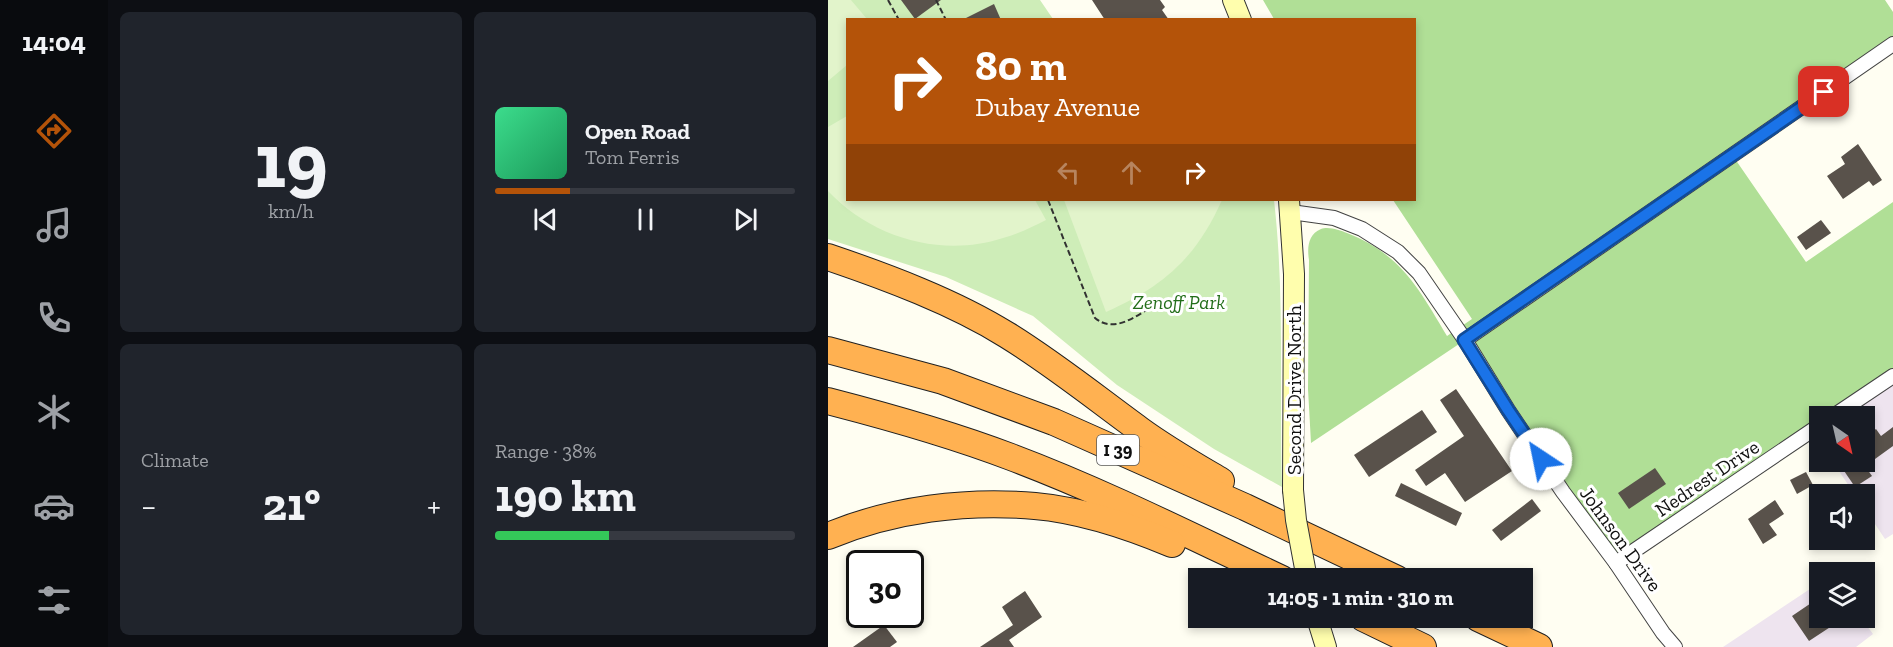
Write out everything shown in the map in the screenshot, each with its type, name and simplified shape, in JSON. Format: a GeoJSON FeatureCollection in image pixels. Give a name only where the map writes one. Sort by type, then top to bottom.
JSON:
{"type":"FeatureCollection","features":[{"type":"Feature","properties":{"kind":"highway"},"geometry":{"type":"LineString","coordinates":[[828,257],[916,290],[1005,334],[1166,448],[1264,505],[1290,529]]}},
{"type":"Feature","properties":{"kind":"highway","name":"I 39"},"geometry":{"type":"LineString","coordinates":[[828,350],[943,381],[1054,422],[1373,568]]}},
{"type":"Feature","properties":{"kind":"highway","name":"I 39"},"geometry":{"type":"LineString","coordinates":[[828,401],[896,418],[1013,458],[1145,514],[1259,568]]}},
{"type":"Feature","properties":{"kind":"highway"},"geometry":{"type":"LineString","coordinates":[[828,536],[857,525],[912,511],[969,505],[1036,506],[1101,519],[1148,534],[1228,568]]}},
{"type":"Feature","properties":{"kind":"highway"},"geometry":{"type":"LineString","coordinates":[[1383,628],[1423,647]]}},
{"type":"Feature","properties":{"kind":"highway"},"geometry":{"type":"LineString","coordinates":[[1499,628],[1539,647]]}},
{"type":"Feature","properties":{"kind":"street"},"geometry":{"type":"LineString","coordinates":[[1233,0],[1240,18]]}},
{"type":"Feature","properties":{"kind":"street"},"geometry":{"type":"LineString","coordinates":[[1464,340],[1893,44]]}},
{"type":"Feature","properties":{"kind":"street","name":"Johnson Drive"},"geometry":{"type":"LineString","coordinates":[[1290,206],[1334,218],[1362,229],[1398,252],[1419,273],[1539,456],[1675,647]]}},
{"type":"Feature","properties":{"kind":"street","name":"Second Drive North"},"geometry":{"type":"LineString","coordinates":[[1290,206],[1294,274],[1293,490],[1305,568]]}},
{"type":"Feature","properties":{"kind":"street"},"geometry":{"type":"LineString","coordinates":[[1848,406],[1893,376]]}},
{"type":"Feature","properties":{"kind":"street","name":"Nedrest Drive"},"geometry":{"type":"LineString","coordinates":[[1616,563],[1809,432]]}},
{"type":"Feature","properties":{"kind":"street"},"geometry":{"type":"LineString","coordinates":[[1320,628],[1325,644]]}},
{"type":"Feature","properties":{"kind":"path"},"geometry":{"type":"LineString","coordinates":[[888,0],[898,18]]}},
{"type":"Feature","properties":{"kind":"path"},"geometry":{"type":"LineString","coordinates":[[936,0],[945,18]]}},
{"type":"Feature","properties":{"kind":"path"},"geometry":{"type":"LineString","coordinates":[[1048,201],[1095,318],[1109,326],[1119,324],[1150,308]]}},
{"type":"Feature","properties":{"kind":"shaded area"},"geometry":{"type":"Polygon","coordinates":[[[1893,376],[1893,534],[1885,539],[1875,524],[1875,484],[1848,484],[1840,472],[1875,472],[1875,406],[1848,406],[1893,376]]]}},
{"type":"Feature","properties":{"kind":"shaded area"},"geometry":{"type":"Polygon","coordinates":[[[1809,590],[1809,628],[1868,628],[1873,634],[1856,647],[1723,647],[1809,590]]]}},
{"type":"Feature","properties":{"kind":"green space","name":"Zenoff Park"},"geometry":{"type":"Polygon","coordinates":[[[828,0],[1040,0],[1052,18],[846,18],[846,201],[1274,201],[1281,307],[1282,487],[1214,449],[1117,385],[1033,316],[946,277],[828,239],[828,0]]]}},
{"type":"Feature","properties":{"kind":"green space"},"geometry":{"type":"Polygon","coordinates":[[[828,0],[851,0],[866,18],[846,18],[846,66],[828,81],[828,0]]]}},
{"type":"Feature","properties":{"kind":"green space"},"geometry":{"type":"Polygon","coordinates":[[[1263,0],[1885,0],[1893,12],[1893,44],[1733,156],[1806,262],[1893,202],[1893,377],[1850,406],[1809,406],[1809,433],[1616,563],[1465,340],[1311,443],[1308,389],[1308,251],[1313,234],[1324,228],[1338,230],[1381,251],[1407,275],[1447,336],[1472,319],[1394,201],[1416,201],[1416,18],[1273,18],[1263,0]]]}},
{"type":"Feature","properties":{"kind":"green space"},"geometry":{"type":"Polygon","coordinates":[[[846,117],[846,201],[1036,201],[1046,220],[1003,238],[980,244],[956,246],[909,240],[887,232],[865,221],[828,191],[828,127],[846,117]]]}},
{"type":"Feature","properties":{"kind":"green space"},"geometry":{"type":"Polygon","coordinates":[[[1064,201],[1222,201],[1201,238],[1176,268],[1145,292],[1106,312],[1064,201]]]}},
{"type":"Feature","properties":{"kind":"building"},"geometry":{"type":"Polygon","coordinates":[[[901,0],[941,0],[916,18],[901,0]]]}},
{"type":"Feature","properties":{"kind":"building"},"geometry":{"type":"Polygon","coordinates":[[[1092,0],[1160,0],[1165,7],[1162,10],[1168,18],[1104,18],[1092,0]]]}},
{"type":"Feature","properties":{"kind":"building"},"geometry":{"type":"Polygon","coordinates":[[[994,4],[1000,18],[966,18],[994,4]]]}},
{"type":"Feature","properties":{"kind":"building"},"geometry":{"type":"Polygon","coordinates":[[[1858,144],[1882,180],[1873,186],[1869,181],[1843,199],[1827,176],[1845,164],[1841,157],[1858,144]]]}},
{"type":"Feature","properties":{"kind":"building"},"geometry":{"type":"Polygon","coordinates":[[[1821,220],[1831,233],[1806,250],[1797,237],[1821,220]]]}},
{"type":"Feature","properties":{"kind":"building"},"geometry":{"type":"Polygon","coordinates":[[[1456,389],[1512,471],[1465,502],[1445,473],[1426,486],[1415,470],[1464,436],[1440,400],[1456,389]]]}},
{"type":"Feature","properties":{"kind":"building"},"geometry":{"type":"Polygon","coordinates":[[[1422,410],[1437,432],[1369,477],[1354,455],[1422,410]]]}},
{"type":"Feature","properties":{"kind":"building"},"geometry":{"type":"Polygon","coordinates":[[[1893,427],[1893,446],[1875,459],[1875,430],[1881,436],[1893,427]]]}},
{"type":"Feature","properties":{"kind":"building"},"geometry":{"type":"Polygon","coordinates":[[[1655,468],[1666,484],[1629,509],[1618,493],[1655,468]]]}},
{"type":"Feature","properties":{"kind":"building"},"geometry":{"type":"Polygon","coordinates":[[[1806,472],[1812,484],[1809,484],[1809,487],[1797,494],[1790,480],[1806,472]]]}},
{"type":"Feature","properties":{"kind":"building"},"geometry":{"type":"Polygon","coordinates":[[[1845,472],[1869,472],[1872,476],[1860,484],[1853,484],[1845,472]]]}},
{"type":"Feature","properties":{"kind":"building"},"geometry":{"type":"Polygon","coordinates":[[[1401,483],[1462,513],[1456,526],[1395,496],[1401,483]]]}},
{"type":"Feature","properties":{"kind":"building"},"geometry":{"type":"Polygon","coordinates":[[[1532,499],[1541,511],[1501,541],[1492,530],[1532,499]]]}},
{"type":"Feature","properties":{"kind":"building"},"geometry":{"type":"Polygon","coordinates":[[[1775,500],[1784,514],[1769,524],[1777,535],[1763,544],[1748,519],[1775,500]]]}},
{"type":"Feature","properties":{"kind":"building"},"geometry":{"type":"Polygon","coordinates":[[[1025,591],[1042,617],[1009,640],[1014,647],[980,647],[1013,625],[1002,607],[1025,591]]]}},
{"type":"Feature","properties":{"kind":"building"},"geometry":{"type":"Polygon","coordinates":[[[1809,604],[1809,628],[1829,628],[1809,641],[1792,616],[1809,604]]]}},
{"type":"Feature","properties":{"kind":"building"},"geometry":{"type":"Polygon","coordinates":[[[880,628],[886,628],[897,642],[890,647],[853,647],[880,628]]]}},
{"type":"Feature","properties":{"kind":"route"},"geometry":{"type":"LineString","coordinates":[[1541,459],[1464,340],[1824,92]]}}]}
